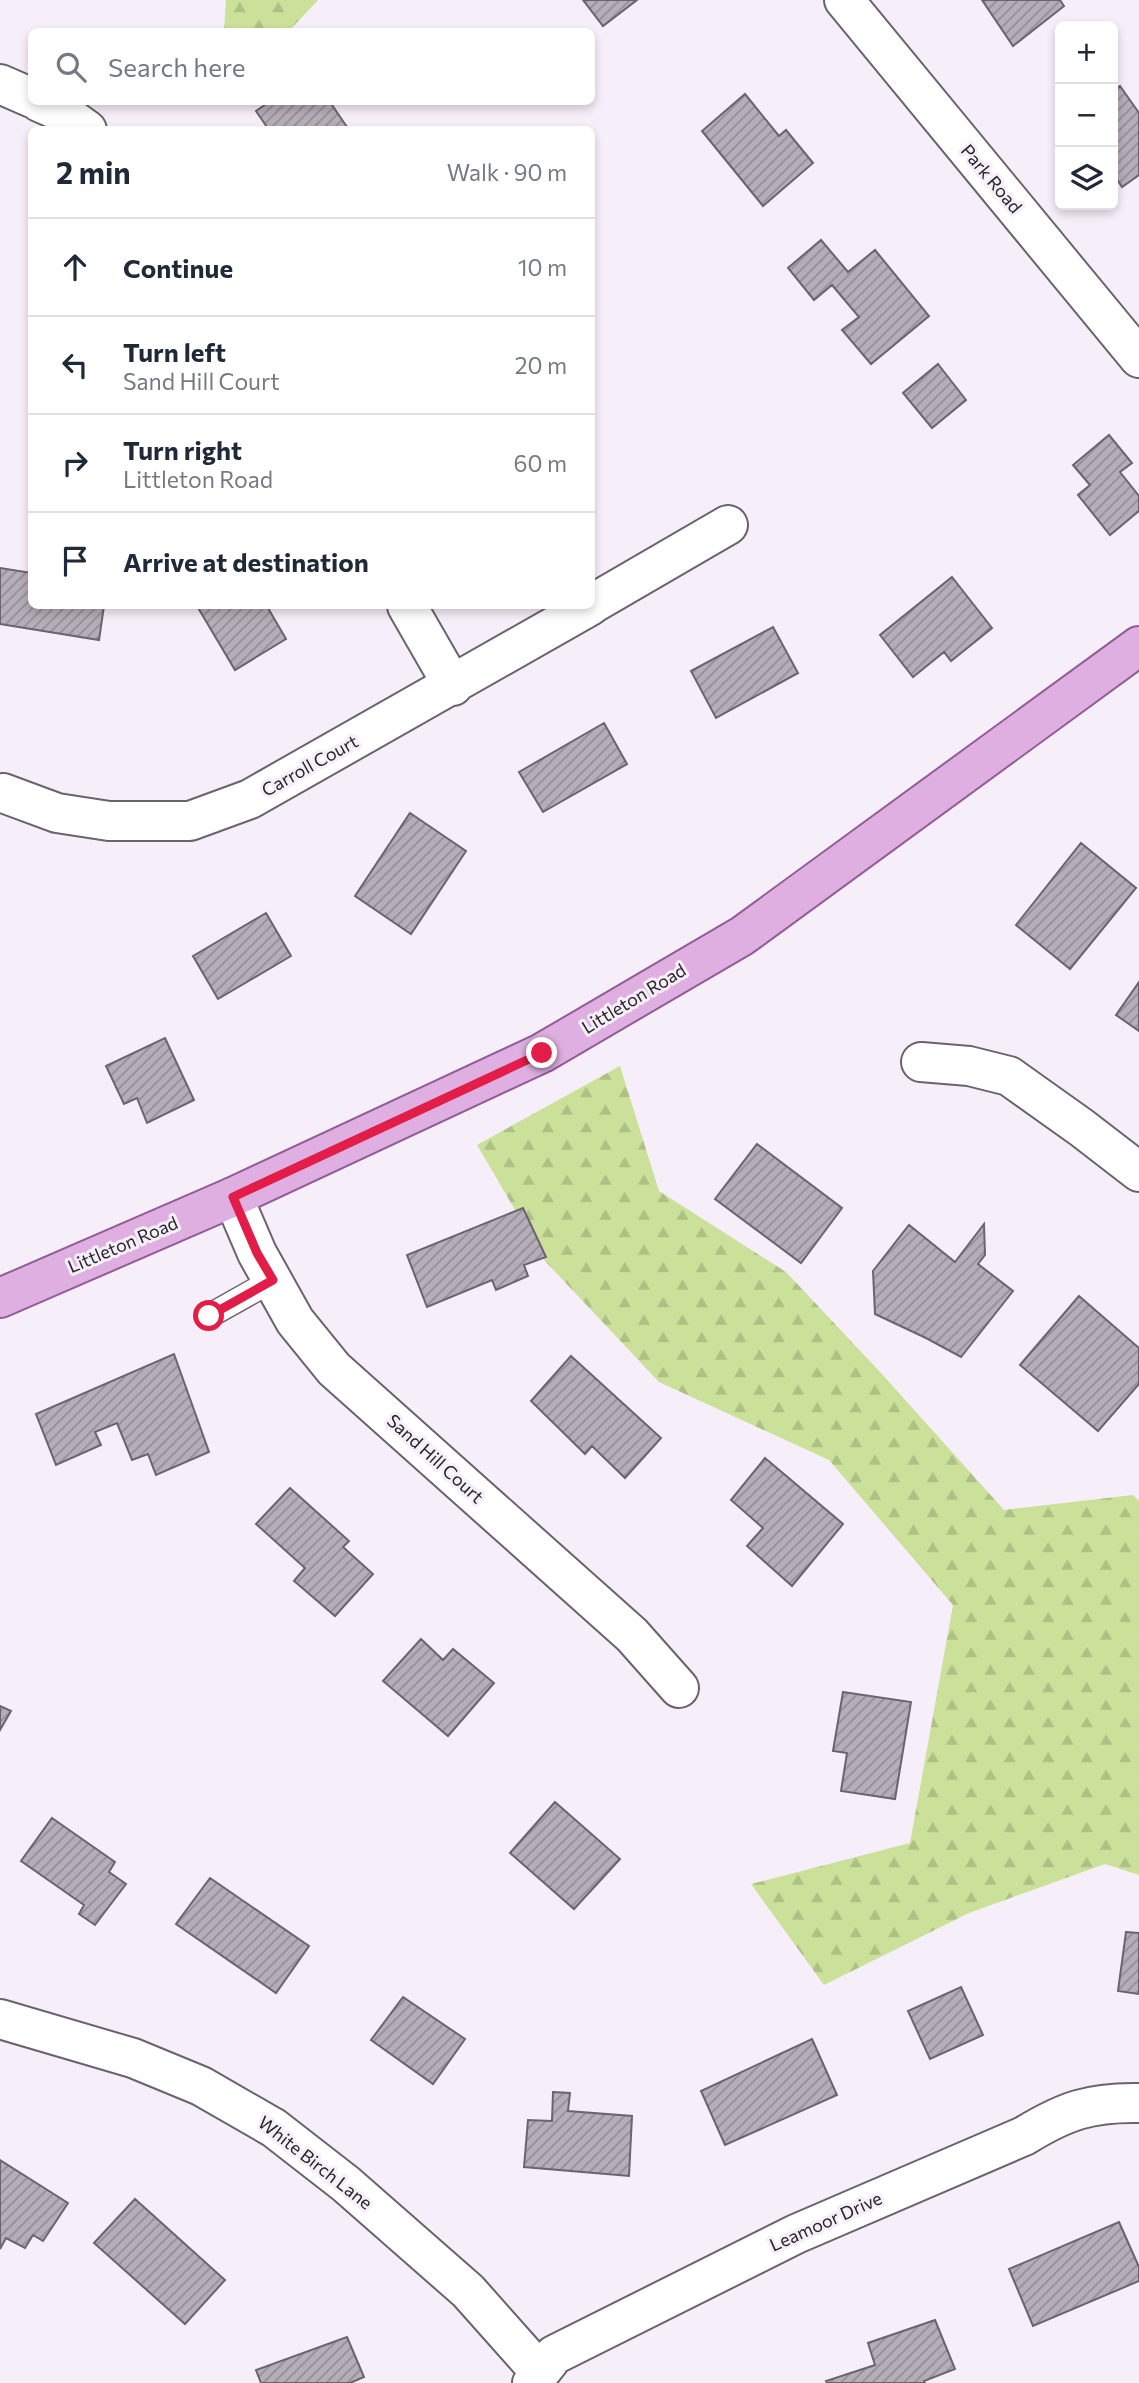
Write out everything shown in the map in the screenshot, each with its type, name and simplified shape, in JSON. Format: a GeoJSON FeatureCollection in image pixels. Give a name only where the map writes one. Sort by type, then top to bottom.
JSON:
{"type":"FeatureCollection","features":[{"type":"Feature","properties":{"kind":"main road","name":"Littleton Road"},"geometry":{"type":"LineString","coordinates":[[0,1298],[233,1197],[542,1053],[742,936],[1139,646]]}},
{"type":"Feature","properties":{"kind":"street","name":"Park Road"},"geometry":{"type":"LineString","coordinates":[[844,0],[1139,358]]}},
{"type":"Feature","properties":{"kind":"street"},"geometry":{"type":"LineString","coordinates":[[0,84],[28,96]]}},
{"type":"Feature","properties":{"kind":"street"},"geometry":{"type":"LineString","coordinates":[[47,105],[81,126]]}},
{"type":"Feature","properties":{"kind":"street","name":"Carroll Court"},"geometry":{"type":"LineString","coordinates":[[595,603],[727,525]]}},
{"type":"Feature","properties":{"kind":"street"},"geometry":{"type":"LineString","coordinates":[[409,609],[453,686]]}},
{"type":"Feature","properties":{"kind":"street","name":"Carroll Court"},"geometry":{"type":"LineString","coordinates":[[4,793],[57,813],[96,819],[190,821],[250,799],[584,609]]}},
{"type":"Feature","properties":{"kind":"street"},"geometry":{"type":"LineString","coordinates":[[921,1062],[969,1066],[1009,1076],[1139,1172]]}},
{"type":"Feature","properties":{"kind":"street","name":"Sand Hill Court"},"geometry":{"type":"LineString","coordinates":[[233,1197],[257,1253],[295,1321],[334,1368],[632,1635],[679,1688]]}},
{"type":"Feature","properties":{"kind":"street","name":"White Birch Lane"},"geometry":{"type":"LineString","coordinates":[[0,2019],[133,2058],[201,2085],[274,2128],[346,2184],[468,2291],[536,2378]]}},
{"type":"Feature","properties":{"kind":"street","name":"Leamoor Drive"},"geometry":{"type":"LineString","coordinates":[[536,2378],[554,2355],[783,2240],[1024,2136],[1056,2116],[1094,2105],[1139,2104]]}},
{"type":"Feature","properties":{"kind":"lane"},"geometry":{"type":"LineString","coordinates":[[209,1316],[273,1280]]}},
{"type":"Feature","properties":{"kind":"green space"},"geometry":{"type":"Polygon","coordinates":[[[226,0],[318,0],[292,28],[224,28],[226,0]]]}},
{"type":"Feature","properties":{"kind":"green space"},"geometry":{"type":"Polygon","coordinates":[[[620,1066],[659,1191],[786,1272],[1004,1510],[1133,1495],[1139,1501],[1139,1875],[1105,1864],[969,1913],[824,1985],[751,1884],[910,1843],[953,1605],[829,1460],[659,1382],[545,1261],[477,1145],[620,1066]]]}},
{"type":"Feature","properties":{"kind":"building"},"geometry":{"type":"Polygon","coordinates":[[[583,0],[637,0],[603,26],[583,0]]]}},
{"type":"Feature","properties":{"kind":"building"},"geometry":{"type":"Polygon","coordinates":[[[982,0],[1060,0],[1064,6],[1013,46],[982,0]]]}},
{"type":"Feature","properties":{"kind":"building"},"geometry":{"type":"Polygon","coordinates":[[[1120,86],[1139,113],[1139,175],[1122,187],[1118,181],[1120,86]]]}},
{"type":"Feature","properties":{"kind":"building"},"geometry":{"type":"Polygon","coordinates":[[[745,94],[779,136],[786,130],[813,163],[763,206],[702,131],[745,94]]]}},
{"type":"Feature","properties":{"kind":"building"},"geometry":{"type":"Polygon","coordinates":[[[265,105],[332,105],[346,126],[266,126],[256,111],[265,105]]]}},
{"type":"Feature","properties":{"kind":"building"},"geometry":{"type":"Polygon","coordinates":[[[821,240],[848,272],[875,250],[929,316],[871,364],[842,330],[859,317],[832,285],[814,300],[788,268],[821,240]]]}},
{"type":"Feature","properties":{"kind":"building"},"geometry":{"type":"Polygon","coordinates":[[[938,364],[966,400],[932,428],[903,393],[938,364]]]}},
{"type":"Feature","properties":{"kind":"building"},"geometry":{"type":"Polygon","coordinates":[[[1109,435],[1132,463],[1120,472],[1139,496],[1139,511],[1110,535],[1078,495],[1090,485],[1073,465],[1109,435]]]}},
{"type":"Feature","properties":{"kind":"building"},"geometry":{"type":"Polygon","coordinates":[[[0,568],[28,572],[28,609],[104,609],[99,640],[0,624],[0,568]]]}},
{"type":"Feature","properties":{"kind":"building"},"geometry":{"type":"Polygon","coordinates":[[[952,577],[992,628],[951,661],[944,652],[913,677],[880,635],[952,577]]]}},
{"type":"Feature","properties":{"kind":"building"},"geometry":{"type":"Polygon","coordinates":[[[199,609],[269,609],[286,639],[235,670],[199,609]]]}},
{"type":"Feature","properties":{"kind":"building"},"geometry":{"type":"Polygon","coordinates":[[[773,627],[798,673],[716,718],[691,671],[773,627]]]}},
{"type":"Feature","properties":{"kind":"building"},"geometry":{"type":"Polygon","coordinates":[[[604,723],[627,764],[543,812],[519,772],[604,723]]]}},
{"type":"Feature","properties":{"kind":"building"},"geometry":{"type":"Polygon","coordinates":[[[410,813],[466,851],[411,934],[355,896],[410,813]]]}},
{"type":"Feature","properties":{"kind":"building"},"geometry":{"type":"Polygon","coordinates":[[[1081,843],[1136,888],[1070,969],[1016,925],[1081,843]]]}},
{"type":"Feature","properties":{"kind":"building"},"geometry":{"type":"Polygon","coordinates":[[[266,913],[291,956],[218,999],[193,956],[266,913]]]}},
{"type":"Feature","properties":{"kind":"building"},"geometry":{"type":"Polygon","coordinates":[[[1139,982],[1139,1031],[1116,1015],[1139,982]]]}},
{"type":"Feature","properties":{"kind":"building"},"geometry":{"type":"Polygon","coordinates":[[[165,1038],[194,1100],[147,1123],[137,1098],[124,1104],[106,1066],[165,1038]]]}},
{"type":"Feature","properties":{"kind":"building"},"geometry":{"type":"Polygon","coordinates":[[[757,1144],[842,1208],[801,1263],[715,1199],[757,1144]]]}},
{"type":"Feature","properties":{"kind":"building"},"geometry":{"type":"Polygon","coordinates":[[[523,1208],[546,1257],[524,1265],[528,1276],[496,1290],[492,1280],[427,1307],[407,1255],[523,1208]]]}},
{"type":"Feature","properties":{"kind":"building"},"geometry":{"type":"Polygon","coordinates":[[[984,1224],[985,1255],[978,1264],[1013,1291],[961,1357],[875,1314],[873,1271],[909,1225],[955,1262],[984,1224]]]}},
{"type":"Feature","properties":{"kind":"building"},"geometry":{"type":"Polygon","coordinates":[[[1079,1296],[1139,1348],[1139,1384],[1098,1431],[1020,1365],[1079,1296]]]}},
{"type":"Feature","properties":{"kind":"building"},"geometry":{"type":"Polygon","coordinates":[[[174,1354],[209,1452],[156,1475],[148,1454],[132,1460],[117,1423],[95,1432],[101,1445],[56,1465],[36,1414],[174,1354]]]}},
{"type":"Feature","properties":{"kind":"building"},"geometry":{"type":"Polygon","coordinates":[[[571,1356],[661,1438],[625,1478],[592,1446],[585,1454],[531,1401],[571,1356]]]}},
{"type":"Feature","properties":{"kind":"building"},"geometry":{"type":"Polygon","coordinates":[[[765,1458],[843,1524],[792,1586],[747,1546],[763,1528],[731,1500],[765,1458]]]}},
{"type":"Feature","properties":{"kind":"building"},"geometry":{"type":"Polygon","coordinates":[[[290,1488],[349,1541],[343,1547],[373,1574],[335,1616],[294,1581],[305,1568],[256,1524],[290,1488]]]}},
{"type":"Feature","properties":{"kind":"building"},"geometry":{"type":"Polygon","coordinates":[[[421,1639],[443,1660],[453,1649],[494,1683],[448,1736],[383,1681],[421,1639]]]}},
{"type":"Feature","properties":{"kind":"building"},"geometry":{"type":"Polygon","coordinates":[[[843,1692],[911,1702],[895,1799],[841,1791],[847,1753],[833,1751],[843,1692]]]}},
{"type":"Feature","properties":{"kind":"building"},"geometry":{"type":"Polygon","coordinates":[[[0,1706],[11,1711],[0,1730],[0,1706]]]}},
{"type":"Feature","properties":{"kind":"building"},"geometry":{"type":"Polygon","coordinates":[[[555,1802],[620,1859],[574,1909],[510,1853],[555,1802]]]}},
{"type":"Feature","properties":{"kind":"building"},"geometry":{"type":"Polygon","coordinates":[[[52,1818],[115,1862],[109,1872],[126,1884],[95,1925],[79,1914],[84,1905],[21,1861],[52,1818]]]}},
{"type":"Feature","properties":{"kind":"building"},"geometry":{"type":"Polygon","coordinates":[[[210,1878],[309,1946],[276,1993],[176,1924],[210,1878]]]}},
{"type":"Feature","properties":{"kind":"building"},"geometry":{"type":"Polygon","coordinates":[[[1126,1932],[1139,1933],[1139,1994],[1118,1991],[1126,1932]]]}},
{"type":"Feature","properties":{"kind":"building"},"geometry":{"type":"Polygon","coordinates":[[[961,1987],[983,2035],[930,2059],[908,2011],[961,1987]]]}},
{"type":"Feature","properties":{"kind":"building"},"geometry":{"type":"Polygon","coordinates":[[[403,1997],[465,2039],[433,2084],[371,2040],[403,1997]]]}},
{"type":"Feature","properties":{"kind":"building"},"geometry":{"type":"Polygon","coordinates":[[[812,2039],[837,2095],[725,2145],[701,2091],[812,2039]]]}},
{"type":"Feature","properties":{"kind":"building"},"geometry":{"type":"Polygon","coordinates":[[[553,2092],[570,2093],[568,2111],[632,2116],[629,2176],[524,2167],[528,2120],[552,2121],[553,2092]]]}},
{"type":"Feature","properties":{"kind":"building"},"geometry":{"type":"Polygon","coordinates":[[[0,2160],[68,2203],[43,2241],[33,2235],[25,2248],[6,2238],[0,2249],[0,2160]]]}},
{"type":"Feature","properties":{"kind":"building"},"geometry":{"type":"Polygon","coordinates":[[[135,2199],[225,2280],[185,2324],[94,2243],[135,2199]]]}},
{"type":"Feature","properties":{"kind":"building"},"geometry":{"type":"Polygon","coordinates":[[[1119,2222],[1139,2267],[1139,2281],[1033,2326],[1009,2269],[1119,2222]]]}},
{"type":"Feature","properties":{"kind":"building"},"geometry":{"type":"Polygon","coordinates":[[[935,2320],[955,2369],[924,2381],[925,2383],[827,2383],[826,2381],[875,2365],[868,2343],[935,2320]]]}},
{"type":"Feature","properties":{"kind":"building"},"geometry":{"type":"Polygon","coordinates":[[[347,2337],[364,2377],[350,2383],[261,2383],[256,2370],[347,2337]]]}},
{"type":"Feature","properties":{"kind":"route"},"geometry":{"type":"LineString","coordinates":[[209,1316],[273,1280],[257,1253],[233,1197],[542,1053]]}}]}
